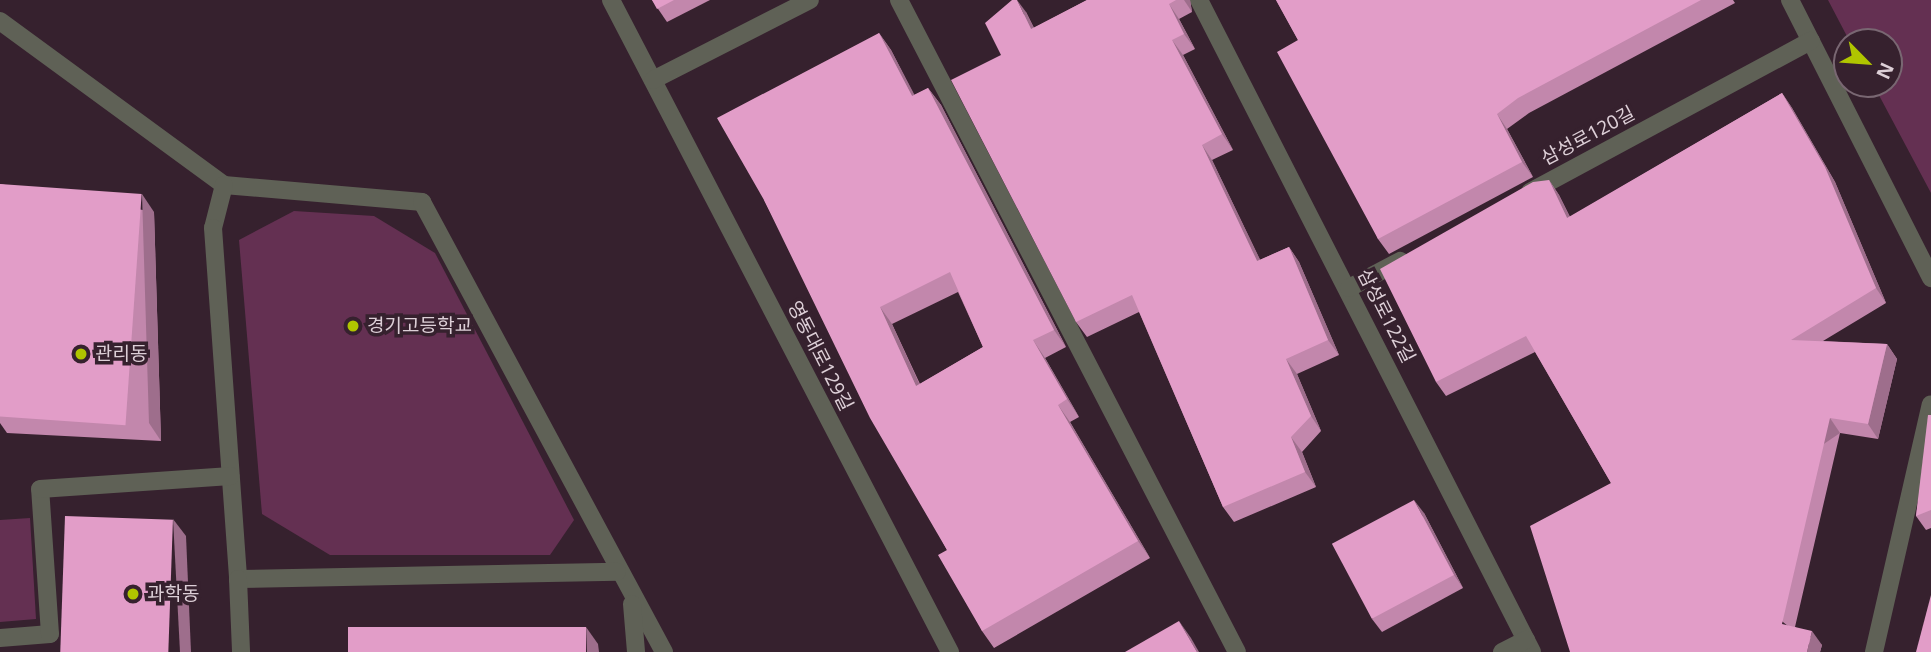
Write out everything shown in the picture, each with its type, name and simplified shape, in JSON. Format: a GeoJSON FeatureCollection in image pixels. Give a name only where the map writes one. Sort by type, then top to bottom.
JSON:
{"type":"FeatureCollection","features":[{"type":"Feature","properties":{"kind":"street","name":"영동대로129길"},"geometry":{"type":"LineString","coordinates":[[611,0],[950,652]]}},
{"type":"Feature","properties":{"kind":"street"},"geometry":{"type":"LineString","coordinates":[[653,79],[810,0]]}},
{"type":"Feature","properties":{"kind":"street"},"geometry":{"type":"LineString","coordinates":[[899,0],[1237,652]]}},
{"type":"Feature","properties":{"kind":"street","name":"삼성로122길"},"geometry":{"type":"LineString","coordinates":[[1199,0],[1349,288],[1529,646]]}},
{"type":"Feature","properties":{"kind":"street"},"geometry":{"type":"LineString","coordinates":[[1790,0],[1931,278]]}},
{"type":"Feature","properties":{"kind":"street"},"geometry":{"type":"LineString","coordinates":[[0,21],[224,185],[422,202],[617,572],[664,652]]}},
{"type":"Feature","properties":{"kind":"street","name":"삼성로120길"},"geometry":{"type":"LineString","coordinates":[[1507,204],[1811,41]]}},
{"type":"Feature","properties":{"kind":"street"},"geometry":{"type":"LineString","coordinates":[[224,185],[213,228],[241,652]]}},
{"type":"Feature","properties":{"kind":"street"},"geometry":{"type":"LineString","coordinates":[[1349,288],[1422,249]]}},
{"type":"Feature","properties":{"kind":"street"},"geometry":{"type":"LineString","coordinates":[[1874,652],[1931,404]]}},
{"type":"Feature","properties":{"kind":"street"},"geometry":{"type":"LineString","coordinates":[[0,638],[50,634],[40,489],[231,476]]}},
{"type":"Feature","properties":{"kind":"street"},"geometry":{"type":"LineString","coordinates":[[238,579],[617,572]]}},
{"type":"Feature","properties":{"kind":"street"},"geometry":{"type":"LineString","coordinates":[[632,597],[636,652]]}},
{"type":"Feature","properties":{"kind":"street"},"geometry":{"type":"LineString","coordinates":[[1502,652],[1529,646]]}},
{"type":"Feature","properties":{"kind":"shaded area"},"geometry":{"type":"Polygon","coordinates":[[[1828,0],[1931,0],[1931,193],[1880,98],[1903,98],[1903,28],[1843,28],[1828,0]]]}},
{"type":"Feature","properties":{"kind":"shaded area"},"geometry":{"type":"Polygon","coordinates":[[[294,211],[374,216],[435,253],[574,520],[550,555],[330,555],[262,514],[239,240],[294,211]]]}},
{"type":"Feature","properties":{"kind":"shaded area"},"geometry":{"type":"Polygon","coordinates":[[[30,518],[36,619],[0,622],[0,520],[30,518]]]}},
{"type":"Feature","properties":{"kind":"building"},"geometry":{"type":"Polygon","coordinates":[[[652,0],[674,0],[657,9],[652,0]]]}},
{"type":"Feature","properties":{"kind":"building"},"geometry":{"type":"Polygon","coordinates":[[[1012,0],[1017,0],[1031,29],[1087,0],[1176,0],[1169,4],[1184,34],[1172,40],[1222,134],[1202,145],[1257,261],[1289,247],[1328,340],[1286,359],[1311,416],[1291,437],[1305,472],[1223,507],[1132,295],[1076,322],[951,80],[1001,55],[985,23],[1012,0]]]}},
{"type":"Feature","properties":{"kind":"building"},"geometry":{"type":"Polygon","coordinates":[[[1276,0],[1701,0],[1518,98],[1497,114],[1522,162],[1378,239],[1277,52],[1298,40],[1276,0]]]}},
{"type":"Feature","properties":{"kind":"building"},"geometry":{"type":"Polygon","coordinates":[[[879,33],[912,96],[928,88],[1054,330],[1033,340],[1067,399],[1058,405],[1138,541],[982,631],[938,555],[947,550],[870,418],[764,200],[717,118],[879,33]],[[950,272],[880,307],[916,386],[983,347],[950,272]]]}},
{"type":"Feature","properties":{"kind":"building"},"geometry":{"type":"Polygon","coordinates":[[[1782,93],[1825,167],[1876,288],[1791,340],[1887,344],[1868,424],[1830,418],[1782,624],[1812,631],[1807,652],[1570,652],[1530,526],[1611,483],[1526,336],[1436,382],[1380,269],[1533,182],[1549,180],[1567,218],[1782,93]]]}},
{"type":"Feature","properties":{"kind":"building","name":"관리동"},"geometry":{"type":"Polygon","coordinates":[[[0,184],[142,194],[125,425],[0,417],[0,184]]]}},
{"type":"Feature","properties":{"kind":"building"},"geometry":{"type":"Polygon","coordinates":[[[1928,415],[1931,415],[1931,510],[1916,516],[1928,415]]]}},
{"type":"Feature","properties":{"kind":"building"},"geometry":{"type":"Polygon","coordinates":[[[1414,500],[1454,575],[1372,619],[1332,544],[1414,500]]]}},
{"type":"Feature","properties":{"kind":"building","name":"과학동"},"geometry":{"type":"Polygon","coordinates":[[[65,516],[173,520],[168,652],[60,652],[65,516]]]}},
{"type":"Feature","properties":{"kind":"building"},"geometry":{"type":"Polygon","coordinates":[[[1931,595],[1931,652],[1916,652],[1931,595]]]}},
{"type":"Feature","properties":{"kind":"building"},"geometry":{"type":"Polygon","coordinates":[[[1179,621],[1197,652],[1125,652],[1179,621]]]}},
{"type":"Feature","properties":{"kind":"building"},"geometry":{"type":"Polygon","coordinates":[[[348,627],[586,627],[586,652],[348,652],[348,627]]]}},
{"type":"Feature","properties":{"kind":"place","name":"경기고등학교"},"geometry":{"type":"Point","coordinates":[353,326]}},
{"type":"Feature","properties":{"kind":"place","name":"관리동"},"geometry":{"type":"Point","coordinates":[81,354]}},
{"type":"Feature","properties":{"kind":"place","name":"과학동"},"geometry":{"type":"Point","coordinates":[133,594]}}]}
